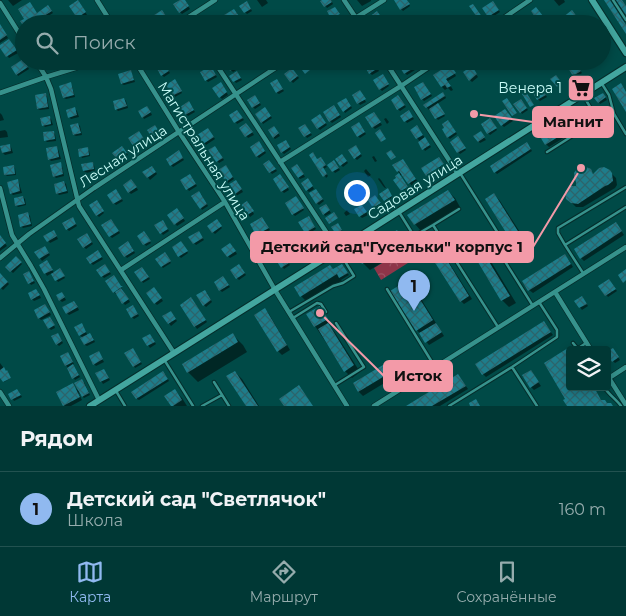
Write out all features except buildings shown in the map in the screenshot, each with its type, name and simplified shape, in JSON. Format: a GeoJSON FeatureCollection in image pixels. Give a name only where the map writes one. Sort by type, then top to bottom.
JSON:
{"type":"FeatureCollection","features":[{"type":"Feature","properties":{"kind":"street"},"geometry":{"type":"LineString","coordinates":[[97,0],[106,15]]}},
{"type":"Feature","properties":{"kind":"street"},"geometry":{"type":"LineString","coordinates":[[196,15],[215,0]]}},
{"type":"Feature","properties":{"kind":"street"},"geometry":{"type":"LineString","coordinates":[[344,0],[354,15]]}},
{"type":"Feature","properties":{"kind":"street"},"geometry":{"type":"LineString","coordinates":[[361,15],[384,0]]}},
{"type":"Feature","properties":{"kind":"street"},"geometry":{"type":"LineString","coordinates":[[508,15],[530,0]]}},
{"type":"Feature","properties":{"kind":"street"},"geometry":{"type":"LineString","coordinates":[[592,0],[602,15]]}},
{"type":"Feature","properties":{"kind":"street"},"geometry":{"type":"LineString","coordinates":[[0,3],[15,27]]}},
{"type":"Feature","properties":{"kind":"street"},"geometry":{"type":"LineString","coordinates":[[611,30],[626,53]]}},
{"type":"Feature","properties":{"kind":"street","name":"Садовая улица"},"geometry":{"type":"LineString","coordinates":[[90,406],[626,67]]}},
{"type":"Feature","properties":{"kind":"street"},"geometry":{"type":"LineString","coordinates":[[42,70],[51,89],[79,206],[174,353]]}},
{"type":"Feature","properties":{"kind":"street"},"geometry":{"type":"LineString","coordinates":[[0,93],[69,70]]}},
{"type":"Feature","properties":{"kind":"street","name":"Магистральная улица"},"geometry":{"type":"LineString","coordinates":[[141,70],[225,202],[275,290],[347,406]]}},
{"type":"Feature","properties":{"kind":"street"},"geometry":{"type":"LineString","coordinates":[[220,70],[338,250]]}},
{"type":"Feature","properties":{"kind":"street","name":"Лесная улица"},"geometry":{"type":"LineString","coordinates":[[0,258],[17,243],[78,199],[272,70]]}},
{"type":"Feature","properties":{"kind":"street"},"geometry":{"type":"LineString","coordinates":[[391,70],[459,173]]}},
{"type":"Feature","properties":{"kind":"street"},"geometry":{"type":"LineString","coordinates":[[280,162],[425,70]]}},
{"type":"Feature","properties":{"kind":"street"},"geometry":{"type":"LineString","coordinates":[[0,188],[12,235],[44,289],[99,400]]}},
{"type":"Feature","properties":{"kind":"street"},"geometry":{"type":"LineString","coordinates":[[121,270],[225,202]]}},
{"type":"Feature","properties":{"kind":"street"},"geometry":{"type":"LineString","coordinates":[[374,406],[626,247]]}},
{"type":"Feature","properties":{"kind":"street"},"geometry":{"type":"LineString","coordinates":[[555,292],[589,346]]}},
{"type":"Feature","properties":{"kind":"street"},"geometry":{"type":"LineString","coordinates":[[611,375],[626,367]]}},
{"type":"Feature","properties":{"kind":"street"},"geometry":{"type":"LineString","coordinates":[[611,382],[626,405]]}},
{"type":"Feature","properties":{"kind":"street"},"geometry":{"type":"LineString","coordinates":[[0,392],[9,406]]}},
{"type":"Feature","properties":{"kind":"lane"},"geometry":{"type":"LineString","coordinates":[[613,0],[626,20]]}},
{"type":"Feature","properties":{"kind":"lane"},"geometry":{"type":"LineString","coordinates":[[601,82],[609,95],[614,114],[626,134]]}},
{"type":"Feature","properties":{"kind":"lane"},"geometry":{"type":"LineString","coordinates":[[547,152],[596,121],[596,117],[582,95]]}},
{"type":"Feature","properties":{"kind":"lane"},"geometry":{"type":"LineString","coordinates":[[459,173],[506,246]]}},
{"type":"Feature","properties":{"kind":"lane"},"geometry":{"type":"LineString","coordinates":[[584,274],[557,230],[626,187]]}},
{"type":"Feature","properties":{"kind":"lane"},"geometry":{"type":"LineString","coordinates":[[565,245],[626,207]]}},
{"type":"Feature","properties":{"kind":"lane"},"geometry":{"type":"LineString","coordinates":[[398,211],[414,236],[459,209]]}},
{"type":"Feature","properties":{"kind":"lane"},"geometry":{"type":"LineString","coordinates":[[433,225],[498,328]]}},
{"type":"Feature","properties":{"kind":"lane"},"geometry":{"type":"LineString","coordinates":[[494,244],[533,306]]}},
{"type":"Feature","properties":{"kind":"lane"},"geometry":{"type":"LineString","coordinates":[[289,312],[354,276],[338,250]]}},
{"type":"Feature","properties":{"kind":"lane"},"geometry":{"type":"LineString","coordinates":[[386,289],[436,367]]}},
{"type":"Feature","properties":{"kind":"lane"},"geometry":{"type":"LineString","coordinates":[[451,405],[557,337],[557,330],[539,302]]}},
{"type":"Feature","properties":{"kind":"lane"},"geometry":{"type":"LineString","coordinates":[[293,318],[317,303],[322,304],[326,312]]}},
{"type":"Feature","properties":{"kind":"lane"},"geometry":{"type":"LineString","coordinates":[[334,385],[364,367],[336,323]]}},
{"type":"Feature","properties":{"kind":"lane"},"geometry":{"type":"LineString","coordinates":[[582,346],[587,343]]}},
{"type":"Feature","properties":{"kind":"lane"},"geometry":{"type":"LineString","coordinates":[[164,360],[193,406]]}},
{"type":"Feature","properties":{"kind":"lane"},"geometry":{"type":"LineString","coordinates":[[512,367],[537,406]]}},
{"type":"Feature","properties":{"kind":"lane"},"geometry":{"type":"LineString","coordinates":[[214,382],[229,406]]}},
{"type":"Feature","properties":{"kind":"lane"},"geometry":{"type":"LineString","coordinates":[[115,390],[125,406]]}},
{"type":"Feature","properties":{"kind":"lane"},"geometry":{"type":"LineString","coordinates":[[607,391],[620,406]]}},
{"type":"Feature","properties":{"kind":"lane"},"geometry":{"type":"LineString","coordinates":[[202,406],[222,395]]}},
{"type":"Feature","properties":{"kind":"green space"},"geometry":{"type":"Polygon","coordinates":[[[411,245],[419,256],[381,280],[374,268],[411,245]]]}},
{"type":"Feature","properties":{"kind":"place","name":"Венера 1"},"geometry":{"type":"Point","coordinates":[581,88]}},
{"type":"Feature","properties":{"kind":"place","name":"Магнит"},"geometry":{"type":"Point","coordinates":[474,114]}},
{"type":"Feature","properties":{"kind":"place","name":"Детский сад\"Гусельки\" корпус 1"},"geometry":{"type":"Point","coordinates":[581,168]}},
{"type":"Feature","properties":{"kind":"place","name":"Детский сад \"Светлячок\""},"geometry":{"type":"Point","coordinates":[414,311]}},
{"type":"Feature","properties":{"kind":"place","name":"Исток"},"geometry":{"type":"Point","coordinates":[320,313]}}]}
